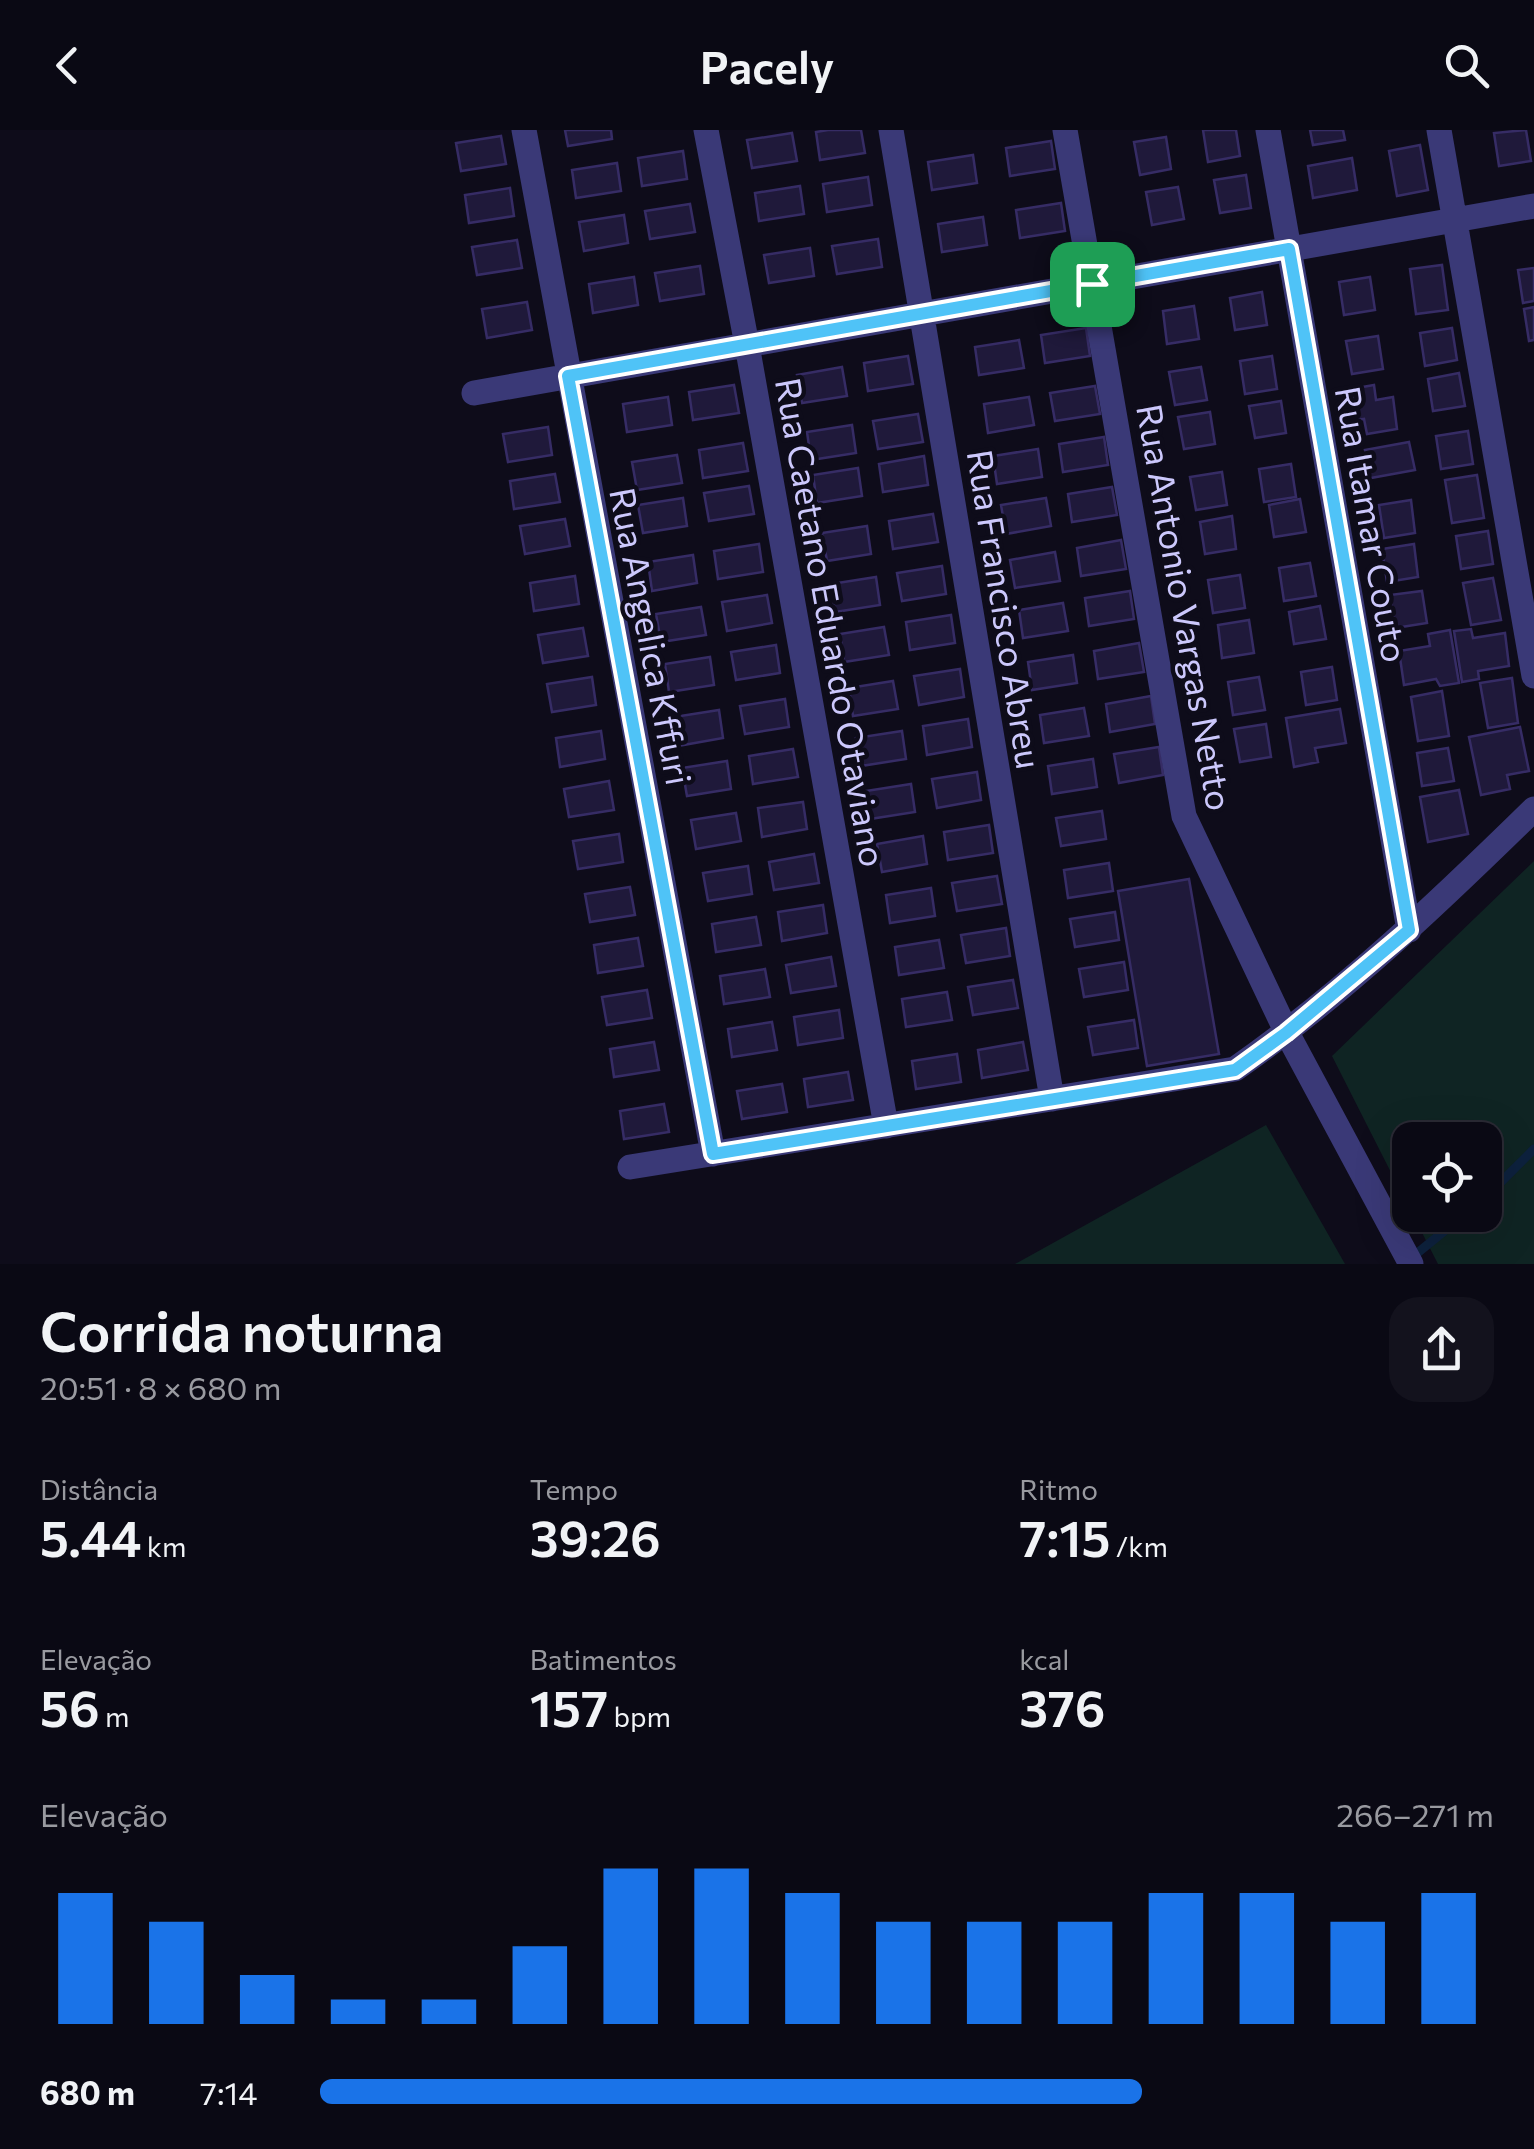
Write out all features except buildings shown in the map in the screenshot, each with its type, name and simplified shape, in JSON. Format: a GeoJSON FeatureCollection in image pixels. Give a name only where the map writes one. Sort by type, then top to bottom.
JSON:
{"type":"FeatureCollection","features":[{"type":"Feature","properties":{"kind":"street","name":"Rua Angelica Kffuri"},"geometry":{"type":"LineString","coordinates":[[524,130],[713,1154]]}},
{"type":"Feature","properties":{"kind":"street","name":"Rua Caetano Eduardo Otaviano"},"geometry":{"type":"LineString","coordinates":[[706,130],[748,345],[886,1126]]}},
{"type":"Feature","properties":{"kind":"street","name":"Rua Francisco Abreu"},"geometry":{"type":"LineString","coordinates":[[891,130],[1052,1099]]}},
{"type":"Feature","properties":{"kind":"street","name":"Rua Antonio Vargas Netto"},"geometry":{"type":"LineString","coordinates":[[1065,130],[1184,816],[1286,1033],[1411,1264]]}},
{"type":"Feature","properties":{"kind":"street","name":"Rua Itamar Couto"},"geometry":{"type":"LineString","coordinates":[[1268,130],[1409,930]]}},
{"type":"Feature","properties":{"kind":"street"},"geometry":{"type":"LineString","coordinates":[[1439,130],[1534,676]]}},
{"type":"Feature","properties":{"kind":"street"},"geometry":{"type":"LineString","coordinates":[[474,393],[1534,206]]}},
{"type":"Feature","properties":{"kind":"street"},"geometry":{"type":"LineString","coordinates":[[630,1168],[1235,1070],[1286,1033],[1409,930],[1534,809]]}},
{"type":"Feature","properties":{"kind":"green space"},"geometry":{"type":"Polygon","coordinates":[[[1534,861],[1534,1264],[1438,1264],[1422,1232],[1502,1232],[1502,1122],[1392,1122],[1392,1174],[1332,1056],[1534,861]]]}},
{"type":"Feature","properties":{"kind":"green space"},"geometry":{"type":"Polygon","coordinates":[[[1266,1125],[1345,1264],[1015,1264],[1266,1125]]]}},
{"type":"Feature","properties":{"kind":"waterway"},"geometry":{"type":"LineString","coordinates":[[1502,1181],[1534,1149]]}},
{"type":"Feature","properties":{"kind":"waterway"},"geometry":{"type":"LineString","coordinates":[[1410,1259],[1443,1232]]}},
{"type":"Feature","properties":{"kind":"route"},"geometry":{"type":"LineString","coordinates":[[1289,249],[1409,930],[1286,1033],[1235,1070],[713,1154],[568,376],[1092,284],[1289,249]]}}]}
